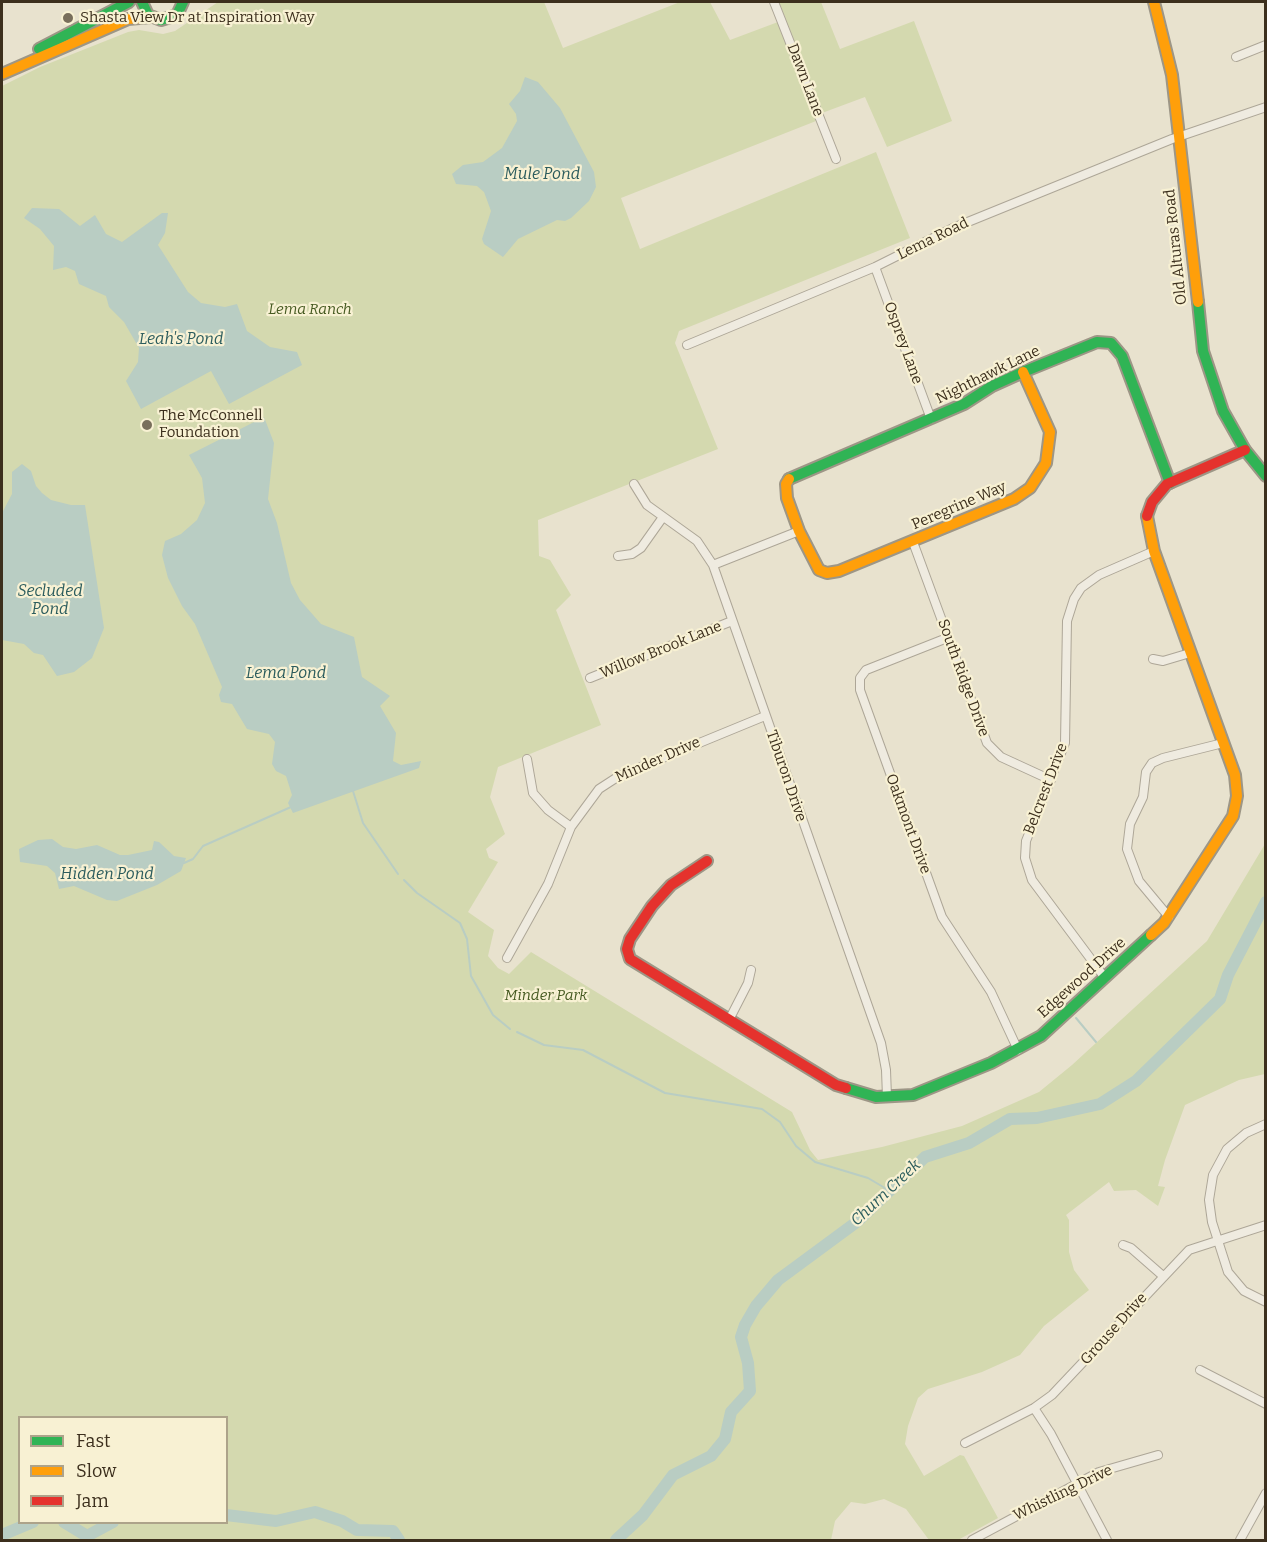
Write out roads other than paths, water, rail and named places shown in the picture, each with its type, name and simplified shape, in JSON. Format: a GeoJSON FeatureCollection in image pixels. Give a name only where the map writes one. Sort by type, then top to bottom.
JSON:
{"type":"FeatureCollection","features":[{"type":"Feature","properties":{"kind":"street"},"geometry":{"type":"LineString","coordinates":[[2,68],[129,2]]}},
{"type":"Feature","properties":{"kind":"street"},"geometry":{"type":"LineString","coordinates":[[142,2],[151,17]]}},
{"type":"Feature","properties":{"kind":"street"},"geometry":{"type":"LineString","coordinates":[[2,74],[128,19],[151,17],[168,20],[181,7],[193,2]]}},
{"type":"Feature","properties":{"kind":"street","name":"Dawn Lane"},"geometry":{"type":"LineString","coordinates":[[774,2],[836,159]]}},
{"type":"Feature","properties":{"kind":"street","name":"Old Alturas Road"},"geometry":{"type":"LineString","coordinates":[[1154,2],[1172,75],[1203,351],[1220,404],[1245,450],[1266,476]]}},
{"type":"Feature","properties":{"kind":"street"},"geometry":{"type":"LineString","coordinates":[[1236,57],[1266,45]]}},
{"type":"Feature","properties":{"kind":"street","name":"Lema Road"},"geometry":{"type":"LineString","coordinates":[[687,345],[875,267],[953,228],[1180,137],[1266,107]]}},
{"type":"Feature","properties":{"kind":"street","name":"Osprey Lane"},"geometry":{"type":"LineString","coordinates":[[875,267],[931,418]]}},
{"type":"Feature","properties":{"kind":"street","name":"Nighthawk Lane"},"geometry":{"type":"LineString","coordinates":[[799,531],[785,491],[791,476],[964,404],[992,386],[1097,342],[1107,342],[1114,346],[1122,356],[1170,483]]}},
{"type":"Feature","properties":{"kind":"street","name":"Peregrine Way"},"geometry":{"type":"LineString","coordinates":[[799,531],[817,567],[827,573],[839,571],[1014,499],[1030,488],[1041,473],[1049,449],[1050,432],[1023,372]]}},
{"type":"Feature","properties":{"kind":"street","name":"Edgewood Drive"},"geometry":{"type":"LineString","coordinates":[[707,861],[684,875],[662,895],[634,933],[628,953],[630,960],[836,1085],[857,1093],[887,1097],[908,1096],[931,1089],[1018,1050],[1041,1036],[1169,917],[1234,813],[1237,783],[1146,529],[1148,509],[1159,493],[1170,483],[1245,450]]}},
{"type":"Feature","properties":{"kind":"street","name":"Tiburon Drive"},"geometry":{"type":"LineString","coordinates":[[634,484],[644,501],[697,542],[713,565],[881,1043],[886,1070],[887,1097]]}},
{"type":"Feature","properties":{"kind":"street"},"geometry":{"type":"LineString","coordinates":[[618,556],[632,554],[641,548],[663,517]]}},
{"type":"Feature","properties":{"kind":"street"},"geometry":{"type":"LineString","coordinates":[[713,565],[799,531]]}},
{"type":"Feature","properties":{"kind":"street","name":"South Ridge Drive"},"geometry":{"type":"LineString","coordinates":[[913,542],[987,743],[1001,757],[1051,780]]}},
{"type":"Feature","properties":{"kind":"street","name":"Belcrest Drive"},"geometry":{"type":"LineString","coordinates":[[1105,978],[1052,910],[1028,868],[1025,852],[1027,837],[1051,780],[1066,736],[1067,621],[1074,599],[1085,585],[1099,575],[1154,551]]}},
{"type":"Feature","properties":{"kind":"street","name":"Willow Brook Lane"},"geometry":{"type":"LineString","coordinates":[[590,678],[732,621]]}},
{"type":"Feature","properties":{"kind":"street","name":"Oakmont Drive"},"geometry":{"type":"LineString","coordinates":[[947,638],[866,670],[861,676],[859,686],[942,917],[991,992],[1018,1050]]}},
{"type":"Feature","properties":{"kind":"street"},"geometry":{"type":"LineString","coordinates":[[1153,659],[1163,662],[1190,654]]}},
{"type":"Feature","properties":{"kind":"street","name":"Minder Drive"},"geometry":{"type":"LineString","coordinates":[[507,958],[548,885],[570,827],[590,799],[619,776],[765,716]]}},
{"type":"Feature","properties":{"kind":"street"},"geometry":{"type":"LineString","coordinates":[[1169,917],[1136,875],[1127,849],[1130,824],[1143,797],[1146,772],[1152,763],[1223,742]]}},
{"type":"Feature","properties":{"kind":"street"},"geometry":{"type":"LineString","coordinates":[[527,759],[533,793],[544,807],[570,827]]}},
{"type":"Feature","properties":{"kind":"street"},"geometry":{"type":"LineString","coordinates":[[729,1020],[748,983],[751,970]]}},
{"type":"Feature","properties":{"kind":"street"},"geometry":{"type":"LineString","coordinates":[[1266,1124],[1238,1138],[1227,1149],[1215,1168],[1209,1200],[1217,1239],[1233,1280],[1244,1291],[1266,1302]]}},
{"type":"Feature","properties":{"kind":"street","name":"Grouse Drive"},"geometry":{"type":"LineString","coordinates":[[965,1443],[1034,1408],[1066,1382],[1162,1276],[1189,1250],[1217,1239],[1266,1225]]}},
{"type":"Feature","properties":{"kind":"street"},"geometry":{"type":"LineString","coordinates":[[1123,1245],[1131,1248],[1162,1276]]}},
{"type":"Feature","properties":{"kind":"street"},"geometry":{"type":"LineString","coordinates":[[1200,1370],[1266,1404]]}},
{"type":"Feature","properties":{"kind":"street"},"geometry":{"type":"LineString","coordinates":[[1034,1408],[1051,1434],[1107,1540]]}},
{"type":"Feature","properties":{"kind":"street","name":"Whistling Drive"},"geometry":{"type":"LineString","coordinates":[[972,1540],[1107,1469],[1158,1455]]}},
{"type":"Feature","properties":{"kind":"street"},"geometry":{"type":"LineString","coordinates":[[1240,1540],[1266,1493]]}},
{"type":"Feature","properties":{"kind":"water","name":"Mule Pond"},"geometry":{"type":"Polygon","coordinates":[[[525,77],[538,82],[560,108],[594,172],[596,187],[589,201],[571,218],[565,221],[557,220],[518,239],[503,257],[484,244],[482,239],[491,211],[484,192],[477,186],[456,184],[452,174],[463,165],[483,162],[502,148],[517,121],[516,114],[509,104],[520,91],[525,77]]]}},
{"type":"Feature","properties":{"kind":"water","name":"Leah's Pond"},"geometry":{"type":"Polygon","coordinates":[[[32,208],[59,209],[80,226],[95,215],[106,234],[122,242],[162,213],[168,213],[165,233],[158,245],[188,292],[201,303],[225,307],[237,304],[247,331],[270,347],[297,352],[302,365],[229,404],[211,371],[141,409],[126,381],[138,362],[139,348],[124,322],[109,307],[106,296],[79,284],[75,271],[66,267],[53,270],[54,246],[40,229],[24,218],[32,208]]]}},
{"type":"Feature","properties":{"kind":"water","name":"Lema Pond"},"geometry":{"type":"Polygon","coordinates":[[[264,417],[274,443],[268,499],[277,523],[291,583],[300,600],[321,624],[354,637],[362,677],[390,696],[380,706],[396,733],[393,761],[401,765],[421,761],[419,768],[293,813],[288,803],[292,795],[286,776],[276,771],[272,764],[275,742],[269,734],[247,729],[232,704],[221,702],[219,695],[222,687],[195,624],[182,606],[168,578],[162,555],[165,541],[181,534],[197,520],[205,503],[202,478],[189,455],[264,417]]]}},
{"type":"Feature","properties":{"kind":"water","name":"Secluded Pond"},"geometry":{"type":"Polygon","coordinates":[[[22,464],[31,471],[36,486],[51,500],[71,505],[85,505],[104,628],[92,658],[74,672],[57,676],[43,655],[34,653],[24,644],[2,640],[2,513],[12,494],[12,472],[22,464]]]}},
{"type":"Feature","properties":{"kind":"water","name":"Hidden Pond"},"geometry":{"type":"Polygon","coordinates":[[[52,839],[63,847],[76,849],[97,845],[120,855],[152,850],[154,841],[159,842],[174,856],[186,858],[181,871],[157,885],[117,901],[107,900],[74,886],[59,889],[55,873],[47,866],[20,862],[19,849],[38,840],[52,839]]]}},
{"type":"Feature","properties":{"kind":"waterway"},"geometry":{"type":"LineString","coordinates":[[353,791],[363,823],[398,874]]}},
{"type":"Feature","properties":{"kind":"waterway"},"geometry":{"type":"LineString","coordinates":[[184,863],[193,859],[203,846],[291,807]]}},
{"type":"Feature","properties":{"kind":"waterway"},"geometry":{"type":"LineString","coordinates":[[404,880],[417,893],[460,923],[467,939],[471,976],[493,1015],[510,1029]]}},
{"type":"Feature","properties":{"kind":"waterway","name":"Churn Creek"},"geometry":{"type":"LineString","coordinates":[[616,1540],[643,1515],[673,1475],[711,1456],[725,1439],[731,1412],[750,1391],[748,1363],[741,1337],[756,1306],[778,1280],[858,1221],[925,1157],[969,1143],[1010,1119],[1037,1118],[1100,1104],[1136,1081],[1220,999],[1228,975],[1266,902]]}},
{"type":"Feature","properties":{"kind":"waterway"},"geometry":{"type":"LineString","coordinates":[[1076,1018],[1096,1042]]}},
{"type":"Feature","properties":{"kind":"waterway"},"geometry":{"type":"LineString","coordinates":[[517,1032],[544,1045],[583,1050],[665,1093],[762,1109],[780,1122],[796,1146],[815,1162],[868,1178],[890,1191]]}},
{"type":"Feature","properties":{"kind":"waterway","name":"Churn Creek"},"geometry":{"type":"LineString","coordinates":[[228,1515],[276,1521],[315,1512],[342,1521],[357,1530],[393,1531],[399,1540]]}},
{"type":"Feature","properties":{"kind":"waterway","name":"Churn Creek"},"geometry":{"type":"LineString","coordinates":[[2,1535],[28,1524]]}},
{"type":"Feature","properties":{"kind":"waterway","name":"Churn Creek"},"geometry":{"type":"LineString","coordinates":[[67,1524],[87,1536],[109,1524]]}},
{"type":"Feature","properties":{"kind":"place","name":"Shasta View Dr at Inspiration Way"},"geometry":{"type":"Point","coordinates":[68,18]}},
{"type":"Feature","properties":{"kind":"place","name":"The McConnell Foundation"},"geometry":{"type":"Point","coordinates":[147,425]}},
{"type":"Feature","properties":{"kind":"park label","name":"Lema Ranch"},"geometry":{"type":"Point","coordinates":[310,310]}},
{"type":"Feature","properties":{"kind":"park label","name":"Minder Park"},"geometry":{"type":"Point","coordinates":[546,996]}}]}
